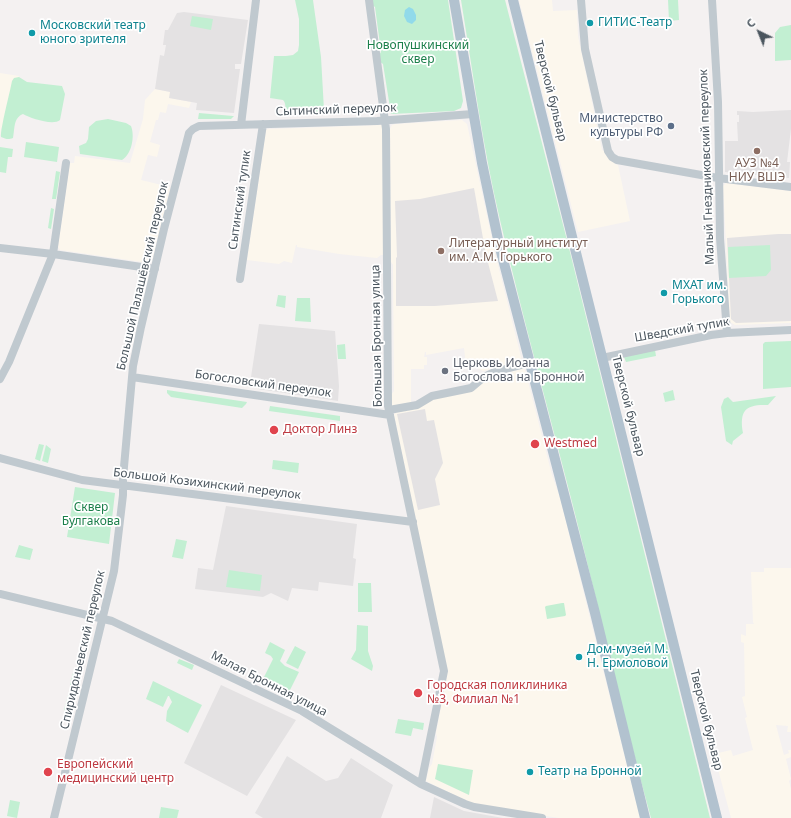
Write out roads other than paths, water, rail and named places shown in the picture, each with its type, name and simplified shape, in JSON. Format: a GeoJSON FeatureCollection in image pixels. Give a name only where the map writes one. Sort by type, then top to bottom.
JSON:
{"type":"FeatureCollection","features":[{"type":"Feature","properties":{"kind":"main road"},"geometry":{"type":"LineString","coordinates":[[454,0],[491,211],[529,363],[592,600],[645,818]]}},
{"type":"Feature","properties":{"kind":"main road","name":"Тверской бульвар"},"geometry":{"type":"LineString","coordinates":[[513,0],[717,818]]}},
{"type":"Feature","properties":{"kind":"street"},"geometry":{"type":"LineString","coordinates":[[241,125],[256,0]]}},
{"type":"Feature","properties":{"kind":"street","name":"Большая Бронная улица"},"geometry":{"type":"LineString","coordinates":[[369,0],[385,120],[388,262],[388,401],[444,671],[421,784]]}},
{"type":"Feature","properties":{"kind":"street"},"geometry":{"type":"LineString","coordinates":[[581,0],[585,49],[609,154],[612,157],[617,160],[718,178],[791,187]]}},
{"type":"Feature","properties":{"kind":"street","name":"Малый Гнездниковский переулок"},"geometry":{"type":"LineString","coordinates":[[712,0],[718,102],[718,178],[722,282],[727,333]]}},
{"type":"Feature","properties":{"kind":"street","name":"Сытинский переулок"},"geometry":{"type":"LineString","coordinates":[[199,126],[385,120],[473,114]]}},
{"type":"Feature","properties":{"kind":"street","name":"Сытинский тупик"},"geometry":{"type":"LineString","coordinates":[[240,279],[263,124]]}},
{"type":"Feature","properties":{"kind":"street","name":"Большой Палашёвский переулок"},"geometry":{"type":"LineString","coordinates":[[123,486],[132,377],[141,327],[187,136],[192,129],[199,126]]}},
{"type":"Feature","properties":{"kind":"street"},"geometry":{"type":"LineString","coordinates":[[0,379],[9,362],[53,254],[66,163]]}},
{"type":"Feature","properties":{"kind":"street"},"geometry":{"type":"LineString","coordinates":[[0,248],[155,269]]}},
{"type":"Feature","properties":{"kind":"street","name":"Шведский тупик"},"geometry":{"type":"LineString","coordinates":[[602,358],[682,340],[727,333],[791,330]]}},
{"type":"Feature","properties":{"kind":"street","name":"Богословский переулок"},"geometry":{"type":"LineString","coordinates":[[132,377],[390,413],[417,405],[432,396],[468,389],[475,386],[484,377],[494,372],[529,363]]}},
{"type":"Feature","properties":{"kind":"street","name":"Большой Козихинский переулок"},"geometry":{"type":"LineString","coordinates":[[0,458],[82,480],[413,522]]}},
{"type":"Feature","properties":{"kind":"street","name":"Спиридоньевский переулок"},"geometry":{"type":"LineString","coordinates":[[54,818],[115,564],[123,486]]}},
{"type":"Feature","properties":{"kind":"street","name":"Малая Бронная улица"},"geometry":{"type":"LineString","coordinates":[[0,594],[112,621],[302,711],[421,784],[474,807],[542,818]]}},
{"type":"Feature","properties":{"kind":"water"},"geometry":{"type":"Polygon","coordinates":[[[409,7],[413,9],[416,15],[416,20],[412,24],[407,22],[404,16],[405,10],[409,7]]]}},
{"type":"Feature","properties":{"kind":"place","name":"ГИТИС-Театр"},"geometry":{"type":"Point","coordinates":[590,23]}},
{"type":"Feature","properties":{"kind":"place","name":"Московский театр юного зрителя"},"geometry":{"type":"Point","coordinates":[32,33]}},
{"type":"Feature","properties":{"kind":"place","name":"Министерство культуры РФ"},"geometry":{"type":"Point","coordinates":[671,126]}},
{"type":"Feature","properties":{"kind":"place","name":"АУЗ №4 НИУ ВШЭ"},"geometry":{"type":"Point","coordinates":[757,151]}},
{"type":"Feature","properties":{"kind":"place","name":"Литературный институт им. А.М. Горького"},"geometry":{"type":"Point","coordinates":[441,251]}},
{"type":"Feature","properties":{"kind":"place","name":"МХАТ им. Горького"},"geometry":{"type":"Point","coordinates":[664,293]}},
{"type":"Feature","properties":{"kind":"place","name":"Церковь Иоанна Богослова на Бронной"},"geometry":{"type":"Point","coordinates":[445,371]}},
{"type":"Feature","properties":{"kind":"place","name":"Доктор Линз"},"geometry":{"type":"Point","coordinates":[274,430]}},
{"type":"Feature","properties":{"kind":"place","name":"Westmed"},"geometry":{"type":"Point","coordinates":[535,444]}},
{"type":"Feature","properties":{"kind":"place","name":"Дом-музей М. Н. Ермоловой"},"geometry":{"type":"Point","coordinates":[579,657]}},
{"type":"Feature","properties":{"kind":"place","name":"Городская поликлиника №3, Филиал №1"},"geometry":{"type":"Point","coordinates":[418,693]}},
{"type":"Feature","properties":{"kind":"place","name":"Европейский медицинский центр"},"geometry":{"type":"Point","coordinates":[48,772]}},
{"type":"Feature","properties":{"kind":"place","name":"Театр на Бронной"},"geometry":{"type":"Point","coordinates":[530,772]}},
{"type":"Feature","properties":{"kind":"park label","name":"Новопушкинский сквер"},"geometry":{"type":"Point","coordinates":[418,53]}},
{"type":"Feature","properties":{"kind":"park label","name":"Сквер Булгакова"},"geometry":{"type":"Point","coordinates":[91,515]}}]}
